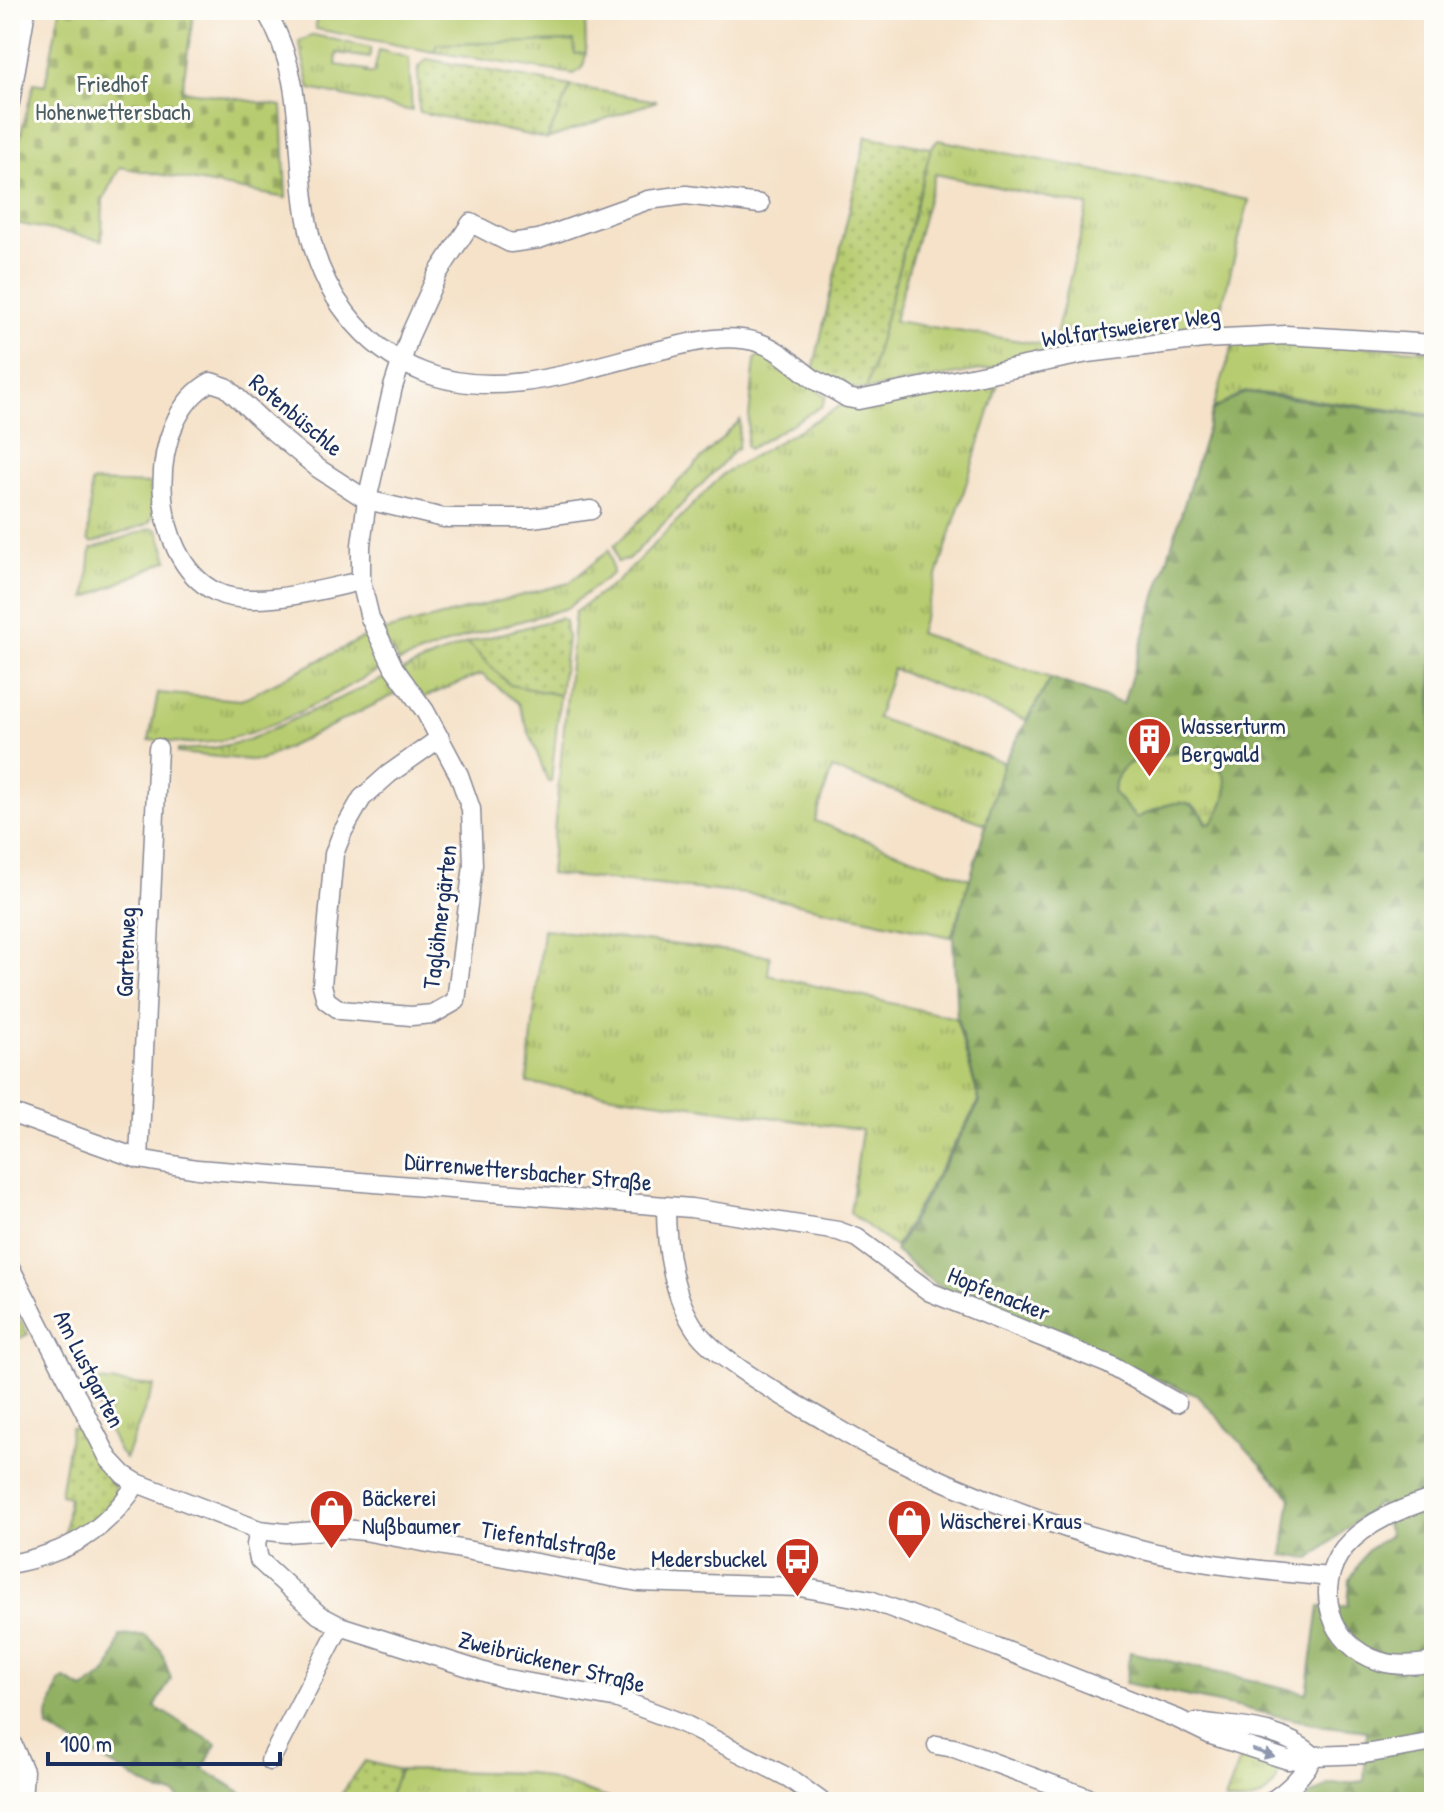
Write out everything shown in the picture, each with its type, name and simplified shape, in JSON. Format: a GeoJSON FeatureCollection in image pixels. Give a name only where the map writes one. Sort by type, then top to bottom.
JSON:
{"type":"FeatureCollection","features":[{"type":"Feature","properties":{"kind":"street"},"geometry":{"type":"LineString","coordinates":[[10,103],[26,10]]}},
{"type":"Feature","properties":{"kind":"street"},"geometry":{"type":"LineString","coordinates":[[265,10],[280,38],[293,81],[304,210],[317,264],[331,291],[359,330],[401,362]]}},
{"type":"Feature","properties":{"kind":"street","name":"Taglöhnergärten"},"geometry":{"type":"LineString","coordinates":[[440,738],[389,774],[362,798],[334,854],[322,985],[326,1000],[340,1010],[411,1016],[433,1014],[456,1001],[467,922],[474,838],[471,809],[440,738],[382,647],[370,618],[361,581],[361,545],[367,500],[401,362],[421,307],[438,273],[471,223],[510,243],[539,239],[648,200],[686,195],[760,204]]}},
{"type":"Feature","properties":{"kind":"street","name":"Wolfartsweierer Weg"},"geometry":{"type":"LineString","coordinates":[[401,362],[456,382],[504,385],[708,338],[757,342],[847,398],[865,399],[1088,353],[1203,339],[1286,335],[1434,344]]}},
{"type":"Feature","properties":{"kind":"street","name":"Rotenbüschle"},"geometry":{"type":"LineString","coordinates":[[361,581],[251,599],[228,597],[201,582],[182,561],[166,521],[162,487],[174,420],[196,390],[211,382],[226,387],[319,469],[367,500],[444,518],[532,518],[591,510]]}},
{"type":"Feature","properties":{"kind":"street","name":"Gartenweg"},"geometry":{"type":"LineString","coordinates":[[139,1159],[158,748]]}},
{"type":"Feature","properties":{"kind":"street","name":"Dürrenwettersbacher Straße"},"geometry":{"type":"LineString","coordinates":[[10,1113],[139,1159],[197,1169],[666,1208],[678,1295],[697,1332],[763,1382],[875,1449],[966,1492],[1106,1539],[1183,1559],[1329,1577]]}},
{"type":"Feature","properties":{"kind":"street","name":"Hopfenacker"},"geometry":{"type":"LineString","coordinates":[[666,1208],[691,1208],[824,1229],[857,1238],[930,1292],[1108,1364],[1177,1403]]}},
{"type":"Feature","properties":{"kind":"street","name":"Am Lustgarten"},"geometry":{"type":"LineString","coordinates":[[10,1267],[109,1459],[137,1483]]}},
{"type":"Feature","properties":{"kind":"street"},"geometry":{"type":"LineString","coordinates":[[10,1564],[46,1557],[91,1533],[111,1518],[137,1483]]}},
{"type":"Feature","properties":{"kind":"street","name":"Tiefentalstraße"},"geometry":{"type":"LineString","coordinates":[[137,1483],[259,1530],[286,1533],[354,1530],[638,1582],[800,1587],[841,1593],[927,1620],[1178,1719],[1249,1728],[1286,1737],[1314,1756]]}},
{"type":"Feature","properties":{"kind":"street"},"geometry":{"type":"LineString","coordinates":[[1434,1498],[1376,1520],[1346,1546],[1335,1561],[1329,1577],[1326,1604],[1334,1624],[1355,1648],[1379,1661],[1396,1665],[1434,1662]]}},
{"type":"Feature","properties":{"kind":"street","name":"Zweibrückener Straße"},"geometry":{"type":"LineString","coordinates":[[259,1530],[256,1545],[259,1560],[319,1615],[340,1626],[503,1678],[618,1699],[682,1723],[789,1778],[822,1802]]}},
{"type":"Feature","properties":{"kind":"street"},"geometry":{"type":"LineString","coordinates":[[270,1761],[340,1626]]}},
{"type":"Feature","properties":{"kind":"street"},"geometry":{"type":"LineString","coordinates":[[10,1739],[24,1771],[22,1802]]}},
{"type":"Feature","properties":{"kind":"street"},"geometry":{"type":"LineString","coordinates":[[1270,1802],[1290,1789],[1304,1774],[1314,1756],[1365,1754],[1434,1742]]}},
{"type":"Feature","properties":{"kind":"street"},"geometry":{"type":"LineString","coordinates":[[937,1745],[954,1748],[1100,1802]]}},
{"type":"Feature","properties":{"kind":"green space","name":"Friedhof Hohenwettersbach"},"geometry":{"type":"Polygon","coordinates":[[[60,10],[194,10],[182,90],[282,106],[286,198],[120,167],[103,199],[102,240],[10,222],[10,176],[34,83],[45,85],[60,10]]]}},
{"type":"Feature","properties":{"kind":"green space"},"geometry":{"type":"Polygon","coordinates":[[[316,10],[585,10],[586,53],[575,54],[574,41],[437,44],[434,52],[316,29],[316,10]]]}},
{"type":"Feature","properties":{"kind":"green space"},"geometry":{"type":"Polygon","coordinates":[[[314,35],[371,48],[370,58],[337,53],[336,65],[367,70],[367,73],[374,73],[379,50],[409,58],[412,111],[310,89],[299,41],[314,35]]]}},
{"type":"Feature","properties":{"kind":"green space"},"geometry":{"type":"Polygon","coordinates":[[[575,41],[576,54],[586,53],[583,68],[574,74],[434,52],[437,44],[575,41]]]}},
{"type":"Feature","properties":{"kind":"green space"},"geometry":{"type":"Polygon","coordinates":[[[427,59],[571,86],[547,139],[419,112],[418,67],[427,59]]]}},
{"type":"Feature","properties":{"kind":"green space"},"geometry":{"type":"Polygon","coordinates":[[[571,86],[657,101],[547,139],[571,86]]]}},
{"type":"Feature","properties":{"kind":"green space"},"geometry":{"type":"Polygon","coordinates":[[[866,136],[931,148],[866,390],[848,388],[813,371],[866,136]]]}},
{"type":"Feature","properties":{"kind":"green space"},"geometry":{"type":"Polygon","coordinates":[[[938,140],[1249,200],[1216,329],[866,390],[931,148],[938,140]],[[935,174],[894,321],[1053,346],[1088,206],[935,174]]]}},
{"type":"Feature","properties":{"kind":"green space"},"geometry":{"type":"Polygon","coordinates":[[[1233,344],[1334,345],[1434,351],[1434,415],[1245,391],[1213,409],[1233,344]]]}},
{"type":"Feature","properties":{"kind":"green space"},"geometry":{"type":"Polygon","coordinates":[[[759,355],[768,356],[826,396],[822,406],[749,449],[746,446],[755,360],[759,355]]]}},
{"type":"Feature","properties":{"kind":"green space"},"geometry":{"type":"Polygon","coordinates":[[[1000,377],[919,633],[1051,678],[1026,720],[893,669],[877,718],[1003,762],[986,824],[832,769],[815,821],[970,879],[951,937],[756,895],[550,874],[575,612],[618,581],[724,473],[842,405],[1000,377]]]}},
{"type":"Feature","properties":{"kind":"green space"},"geometry":{"type":"Polygon","coordinates":[[[1245,392],[1434,417],[1434,584],[1428,827],[1434,822],[1434,1802],[1300,1802],[1328,1785],[1364,1781],[1367,1731],[1325,1726],[1125,1683],[1130,1652],[1307,1693],[1319,1607],[1348,1606],[1350,1579],[1368,1550],[1390,1535],[1378,1503],[1310,1559],[1283,1555],[1291,1497],[1198,1396],[936,1285],[895,1251],[980,1102],[957,1018],[953,937],[1004,762],[1051,678],[1123,704],[1213,410],[1245,392]],[[1178,752],[1136,760],[1121,771],[1113,792],[1136,818],[1166,805],[1185,803],[1193,806],[1207,824],[1212,823],[1226,796],[1224,774],[1217,765],[1194,754],[1178,752]]]}},
{"type":"Feature","properties":{"kind":"green space"},"geometry":{"type":"Polygon","coordinates":[[[740,420],[738,447],[628,560],[617,562],[614,546],[740,420]]]}},
{"type":"Feature","properties":{"kind":"green space"},"geometry":{"type":"Polygon","coordinates":[[[91,482],[150,484],[153,516],[148,524],[92,543],[88,540],[91,482]]]}},
{"type":"Feature","properties":{"kind":"green space"},"geometry":{"type":"Polygon","coordinates":[[[152,528],[158,530],[168,560],[86,598],[91,549],[152,528]]]}},
{"type":"Feature","properties":{"kind":"green space"},"geometry":{"type":"Polygon","coordinates":[[[609,550],[613,573],[567,608],[468,636],[399,662],[380,632],[569,583],[609,550]]]}},
{"type":"Feature","properties":{"kind":"green space"},"geometry":{"type":"Polygon","coordinates":[[[1434,609],[1434,821],[1428,828],[1434,609]]]}},
{"type":"Feature","properties":{"kind":"green space"},"geometry":{"type":"Polygon","coordinates":[[[560,618],[565,621],[567,638],[560,695],[510,685],[467,643],[560,618]]]}},
{"type":"Feature","properties":{"kind":"green space"},"geometry":{"type":"Polygon","coordinates":[[[369,635],[386,666],[295,714],[247,734],[223,740],[193,743],[149,740],[158,693],[241,700],[369,635]]]}},
{"type":"Feature","properties":{"kind":"green space"},"geometry":{"type":"Polygon","coordinates":[[[467,643],[510,684],[560,695],[551,782],[548,782],[518,703],[481,674],[420,699],[401,671],[467,643]]]}},
{"type":"Feature","properties":{"kind":"green space"},"geometry":{"type":"Polygon","coordinates":[[[393,674],[402,691],[260,761],[177,753],[178,750],[213,748],[246,741],[393,674]]]}},
{"type":"Feature","properties":{"kind":"green space"},"geometry":{"type":"Polygon","coordinates":[[[1178,752],[1207,759],[1217,765],[1223,774],[1225,796],[1212,823],[1208,824],[1201,813],[1185,803],[1166,805],[1136,818],[1113,792],[1116,780],[1128,764],[1145,757],[1178,752]]]}},
{"type":"Feature","properties":{"kind":"green space"},"geometry":{"type":"Polygon","coordinates":[[[543,929],[770,956],[768,975],[956,1018],[979,1101],[895,1247],[850,1213],[862,1130],[527,1083],[543,929]]]}},
{"type":"Feature","properties":{"kind":"green space"},"geometry":{"type":"Polygon","coordinates":[[[10,1303],[28,1334],[10,1343],[10,1303]]]}},
{"type":"Feature","properties":{"kind":"green space"},"geometry":{"type":"Polygon","coordinates":[[[84,1380],[154,1386],[125,1459],[119,1452],[84,1380]]]}},
{"type":"Feature","properties":{"kind":"green space"},"geometry":{"type":"Polygon","coordinates":[[[71,1428],[80,1428],[115,1488],[115,1499],[98,1516],[64,1537],[69,1497],[60,1495],[71,1428]]]}},
{"type":"Feature","properties":{"kind":"green space"},"geometry":{"type":"Polygon","coordinates":[[[145,1635],[161,1650],[171,1679],[155,1707],[216,1744],[203,1769],[249,1797],[251,1802],[184,1802],[174,1794],[160,1793],[48,1728],[47,1718],[59,1682],[65,1679],[83,1689],[109,1668],[120,1636],[145,1635]]]}},
{"type":"Feature","properties":{"kind":"green space"},"geometry":{"type":"Polygon","coordinates":[[[1242,1755],[1275,1768],[1278,1776],[1275,1784],[1257,1799],[1241,1802],[1225,1800],[1242,1755]]]}},
{"type":"Feature","properties":{"kind":"green space"},"geometry":{"type":"Polygon","coordinates":[[[365,1761],[399,1770],[388,1802],[336,1802],[365,1761]]]}},
{"type":"Feature","properties":{"kind":"green space"},"geometry":{"type":"Polygon","coordinates":[[[399,1770],[530,1773],[620,1802],[388,1802],[399,1770]]]}},
{"type":"Feature","properties":{"kind":"place","name":"Wasserturm Bergwald"},"geometry":{"type":"Point","coordinates":[1150,779]}},
{"type":"Feature","properties":{"kind":"place","name":"Bäckerei Nußbaumer"},"geometry":{"type":"Point","coordinates":[331,1551]}},
{"type":"Feature","properties":{"kind":"place","name":"Wäscherei Kraus"},"geometry":{"type":"Point","coordinates":[909,1560]}},
{"type":"Feature","properties":{"kind":"place","name":"Medersbuckel"},"geometry":{"type":"Point","coordinates":[798,1598]}}]}
